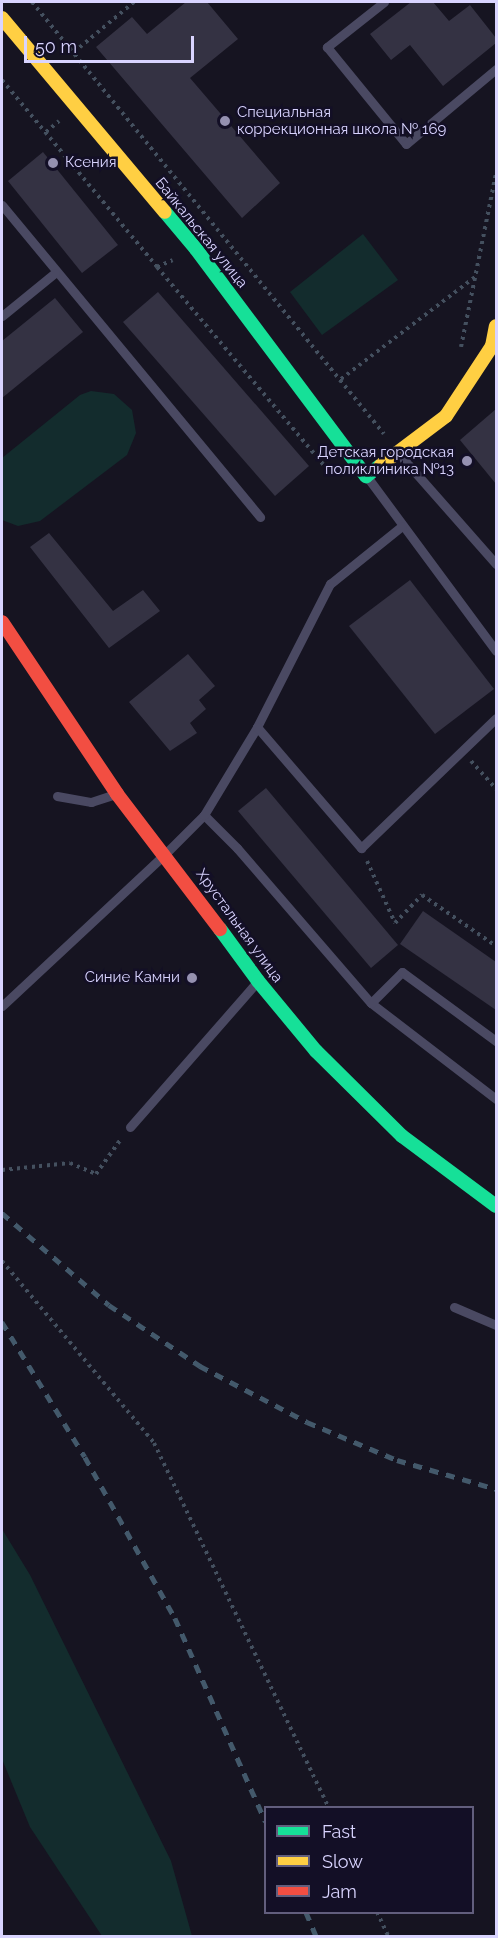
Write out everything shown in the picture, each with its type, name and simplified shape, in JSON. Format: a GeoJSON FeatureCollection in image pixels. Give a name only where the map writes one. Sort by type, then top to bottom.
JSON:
{"type":"FeatureCollection","features":[{"type":"Feature","properties":{"kind":"street","name":"Байкальская улица"},"geometry":{"type":"LineString","coordinates":[[2,18],[196,249],[366,476]]}},
{"type":"Feature","properties":{"kind":"street"},"geometry":{"type":"LineString","coordinates":[[366,476],[399,454],[446,416],[494,345],[496,326]]}},
{"type":"Feature","properties":{"kind":"street","name":"Хрустальная улица"},"geometry":{"type":"LineString","coordinates":[[2,622],[117,794],[165,854],[258,981],[316,1051],[356,1093],[411,1144],[496,1206]]}},
{"type":"Feature","properties":{"kind":"lane"},"geometry":{"type":"LineString","coordinates":[[384,2],[327,47],[406,144],[496,69]]}},
{"type":"Feature","properties":{"kind":"lane"},"geometry":{"type":"LineString","coordinates":[[2,205],[55,273],[260,517]]}},
{"type":"Feature","properties":{"kind":"lane"},"geometry":{"type":"LineString","coordinates":[[2,316],[55,273]]}},
{"type":"Feature","properties":{"kind":"lane"},"geometry":{"type":"LineString","coordinates":[[494,345],[495,361]]}},
{"type":"Feature","properties":{"kind":"lane"},"geometry":{"type":"LineString","coordinates":[[399,454],[496,564]]}},
{"type":"Feature","properties":{"kind":"lane"},"geometry":{"type":"LineString","coordinates":[[366,476],[496,651]]}},
{"type":"Feature","properties":{"kind":"lane"},"geometry":{"type":"LineString","coordinates":[[2,1006],[204,815],[258,727],[330,584],[402,526]]}},
{"type":"Feature","properties":{"kind":"lane"},"geometry":{"type":"LineString","coordinates":[[258,727],[361,848],[496,717]]}},
{"type":"Feature","properties":{"kind":"lane"},"geometry":{"type":"LineString","coordinates":[[57,796],[91,802],[117,794]]}},
{"type":"Feature","properties":{"kind":"lane"},"geometry":{"type":"LineString","coordinates":[[204,815],[237,848],[371,1003],[496,1099]]}},
{"type":"Feature","properties":{"kind":"lane"},"geometry":{"type":"LineString","coordinates":[[371,1003],[402,972],[496,1041]]}},
{"type":"Feature","properties":{"kind":"lane"},"geometry":{"type":"LineString","coordinates":[[130,1127],[258,981]]}},
{"type":"Feature","properties":{"kind":"lane"},"geometry":{"type":"LineString","coordinates":[[454,1307],[496,1325]]}},
{"type":"Feature","properties":{"kind":"path"},"geometry":{"type":"LineString","coordinates":[[32,2],[341,379],[399,454]]}},
{"type":"Feature","properties":{"kind":"path"},"geometry":{"type":"LineString","coordinates":[[74,52],[134,2]]}},
{"type":"Feature","properties":{"kind":"path"},"geometry":{"type":"LineString","coordinates":[[2,80],[328,470]]}},
{"type":"Feature","properties":{"kind":"path"},"geometry":{"type":"LineString","coordinates":[[459,357],[496,174]]}},
{"type":"Feature","properties":{"kind":"path"},"geometry":{"type":"LineString","coordinates":[[157,267],[196,249],[231,244]]}},
{"type":"Feature","properties":{"kind":"path"},"geometry":{"type":"LineString","coordinates":[[341,379],[477,275]]}},
{"type":"Feature","properties":{"kind":"path"},"geometry":{"type":"LineString","coordinates":[[461,749],[496,789]]}},
{"type":"Feature","properties":{"kind":"path"},"geometry":{"type":"LineString","coordinates":[[361,848],[395,923],[422,895],[496,946]]}},
{"type":"Feature","properties":{"kind":"path"},"geometry":{"type":"LineString","coordinates":[[2,1170],[70,1163],[96,1174],[130,1127]]}},
{"type":"Feature","properties":{"kind":"path"},"geometry":{"type":"LineString","coordinates":[[2,1261],[154,1443],[328,1806]]}},
{"type":"Feature","properties":{"kind":"path"},"geometry":{"type":"LineString","coordinates":[[378,1914],[388,1936]]}},
{"type":"Feature","properties":{"kind":"green space"},"geometry":{"type":"Polygon","coordinates":[[[363,234],[398,280],[322,335],[290,292],[363,234]]]}},
{"type":"Feature","properties":{"kind":"green space"},"geometry":{"type":"Polygon","coordinates":[[[91,391],[114,394],[132,410],[136,433],[127,455],[40,521],[18,526],[2,520],[2,458],[80,395],[91,391]]]}},
{"type":"Feature","properties":{"kind":"green space"},"geometry":{"type":"Polygon","coordinates":[[[2,1529],[30,1575],[171,1861],[192,1936],[102,1936],[30,1827],[2,1759],[2,1529]]]}},
{"type":"Feature","properties":{"kind":"building"},"geometry":{"type":"Polygon","coordinates":[[[186,2],[207,2],[238,39],[190,78],[280,183],[242,218],[96,47],[132,17],[147,34],[186,2]]]}},
{"type":"Feature","properties":{"kind":"building"},"geometry":{"type":"Polygon","coordinates":[[[411,2],[433,2],[449,21],[470,5],[496,38],[496,43],[443,86],[410,45],[391,60],[370,34],[411,2]]]}},
{"type":"Feature","properties":{"kind":"building"},"geometry":{"type":"Polygon","coordinates":[[[43,152],[118,245],[82,273],[8,181],[43,152]]]}},
{"type":"Feature","properties":{"kind":"building"},"geometry":{"type":"Polygon","coordinates":[[[158,292],[309,466],[275,496],[123,322],[158,292]]]}},
{"type":"Feature","properties":{"kind":"building"},"geometry":{"type":"Polygon","coordinates":[[[55,298],[83,332],[2,398],[2,341],[55,298]]]}},
{"type":"Feature","properties":{"kind":"building"},"geometry":{"type":"Polygon","coordinates":[[[496,409],[496,484],[460,440],[496,409]]]}},
{"type":"Feature","properties":{"kind":"building"},"geometry":{"type":"Polygon","coordinates":[[[49,533],[113,611],[143,590],[160,611],[109,648],[30,547],[49,533]]]}},
{"type":"Feature","properties":{"kind":"building"},"geometry":{"type":"Polygon","coordinates":[[[410,580],[494,689],[435,734],[349,626],[410,580]]]}},
{"type":"Feature","properties":{"kind":"building"},"geometry":{"type":"Polygon","coordinates":[[[188,654],[215,686],[199,700],[206,709],[190,723],[197,733],[170,751],[129,702],[188,654]]]}},
{"type":"Feature","properties":{"kind":"building"},"geometry":{"type":"Polygon","coordinates":[[[266,788],[398,945],[371,968],[238,811],[266,788]]]}},
{"type":"Feature","properties":{"kind":"building"},"geometry":{"type":"Polygon","coordinates":[[[423,911],[496,962],[496,1010],[400,944],[423,911]]]}},
{"type":"Feature","properties":{"kind":"railway"},"geometry":{"type":"LineString","coordinates":[[2,1213],[109,1305],[200,1366],[307,1422],[397,1460],[496,1489]]}},
{"type":"Feature","properties":{"kind":"railway"},"geometry":{"type":"LineString","coordinates":[[2,1322],[85,1457],[175,1618],[264,1818]]}},
{"type":"Feature","properties":{"kind":"railway"},"geometry":{"type":"LineString","coordinates":[[307,1914],[316,1936]]}},
{"type":"Feature","properties":{"kind":"traffic: fast"},"geometry":{"type":"LineString","coordinates":[[165,212],[196,249],[366,476],[381,465]]}},
{"type":"Feature","properties":{"kind":"traffic: fast"},"geometry":{"type":"LineString","coordinates":[[220,929],[258,981],[316,1051],[402,1136],[496,1206]]}},
{"type":"Feature","properties":{"kind":"traffic: slow"},"geometry":{"type":"LineString","coordinates":[[2,18],[165,212]]}},
{"type":"Feature","properties":{"kind":"traffic: slow"},"geometry":{"type":"LineString","coordinates":[[381,465],[446,416],[492,346],[496,326]]}},
{"type":"Feature","properties":{"kind":"traffic: jam"},"geometry":{"type":"LineString","coordinates":[[2,622],[117,794],[220,929]]}},
{"type":"Feature","properties":{"kind":"place","name":"Специальная коррекционная школа № 169"},"geometry":{"type":"Point","coordinates":[225,121]}},
{"type":"Feature","properties":{"kind":"place","name":"Ксения"},"geometry":{"type":"Point","coordinates":[53,163]}},
{"type":"Feature","properties":{"kind":"place","name":"Детская городская поликлиника №13"},"geometry":{"type":"Point","coordinates":[467,461]}},
{"type":"Feature","properties":{"kind":"place","name":"Синие Камни"},"geometry":{"type":"Point","coordinates":[192,978]}}]}
